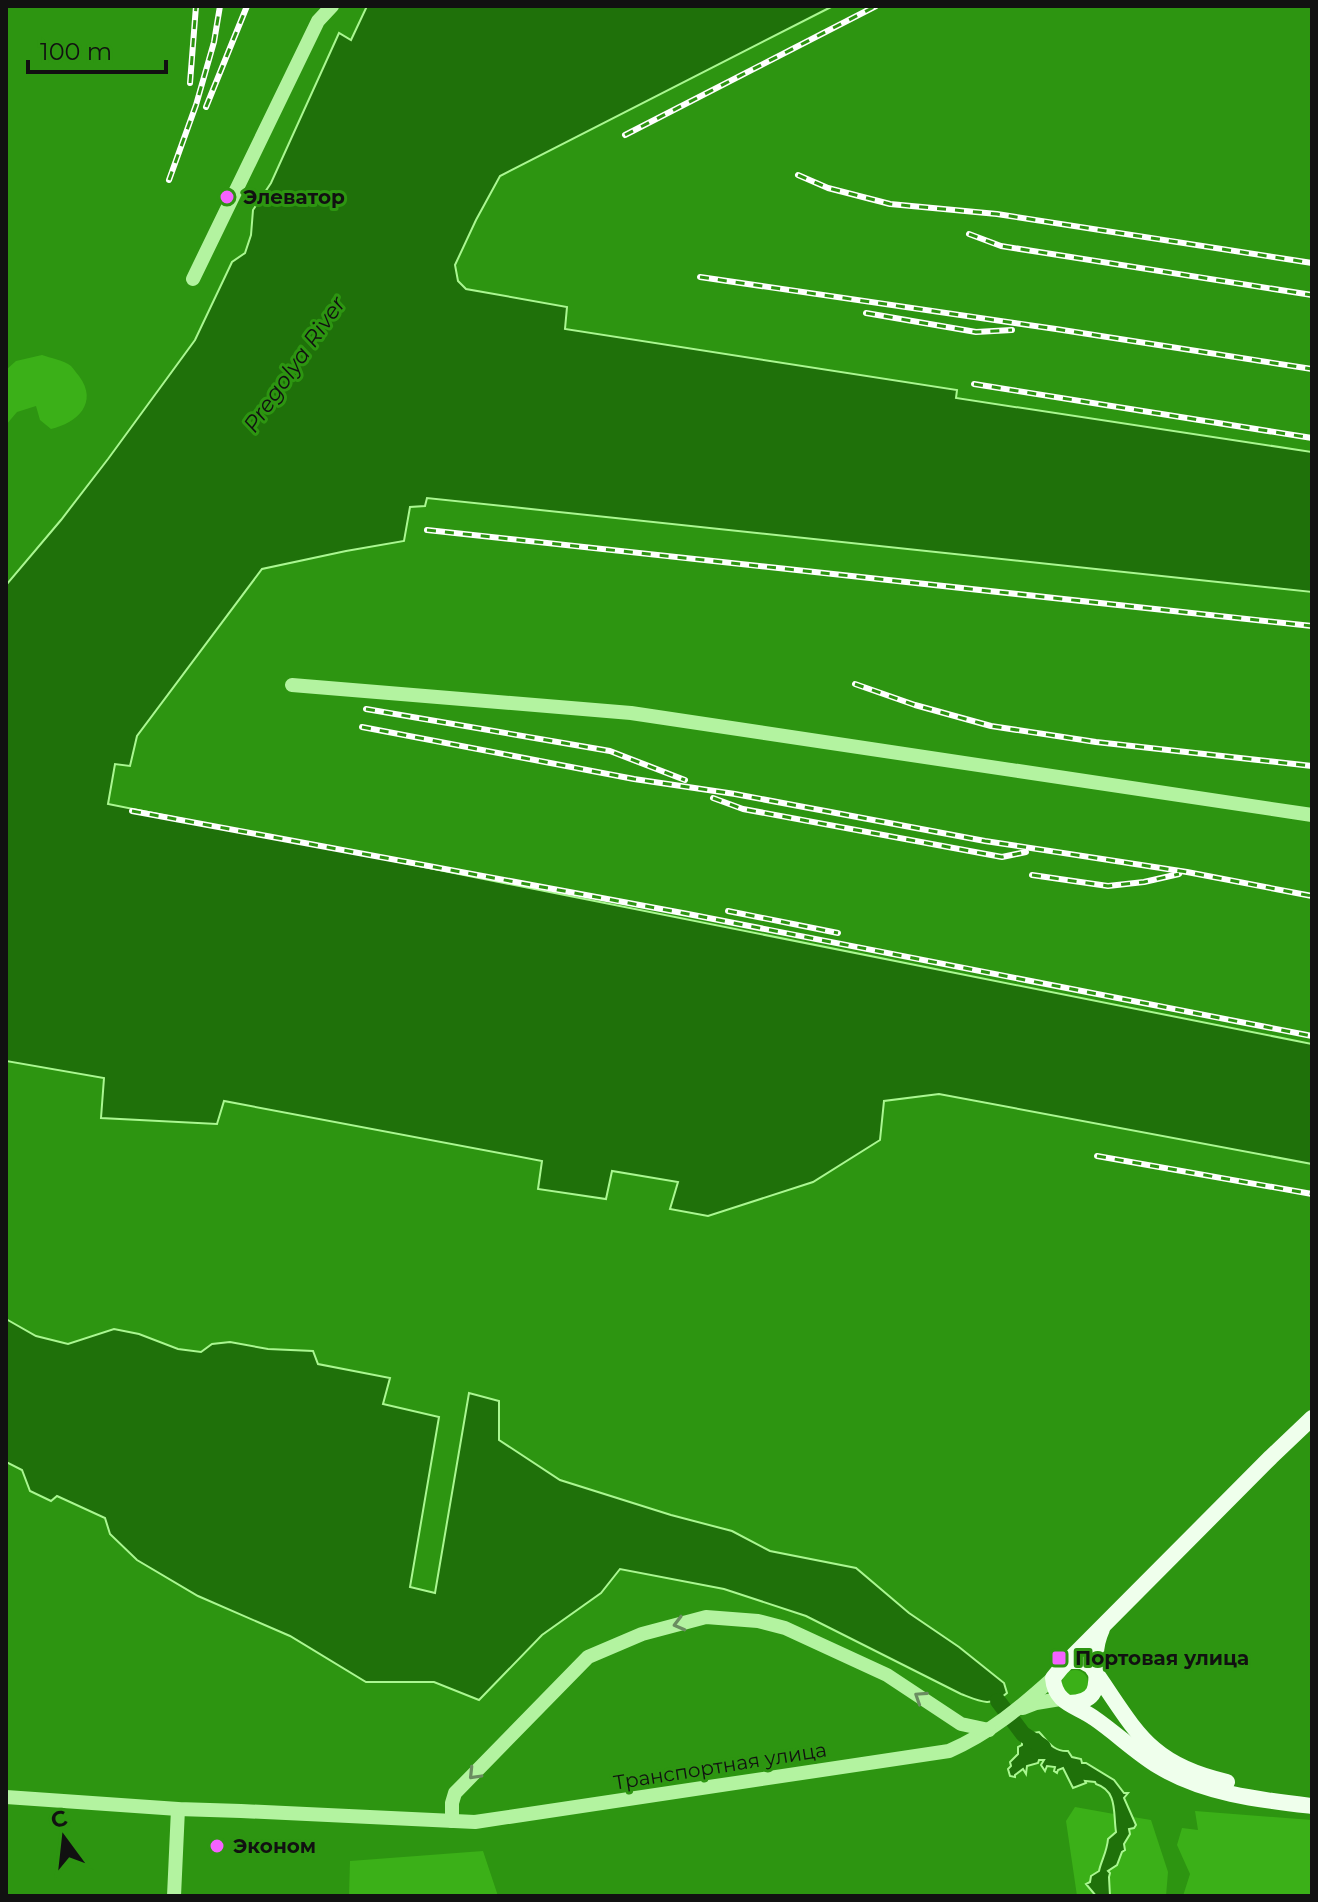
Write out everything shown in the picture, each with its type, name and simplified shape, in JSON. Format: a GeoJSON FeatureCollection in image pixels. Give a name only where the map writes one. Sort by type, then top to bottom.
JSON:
{"type":"FeatureCollection","features":[{"type":"Feature","properties":{"kind":"main road"},"geometry":{"type":"LineString","coordinates":[[1068,1661],[1312,1418]]}},
{"type":"Feature","properties":{"kind":"main road"},"geometry":{"type":"LineString","coordinates":[[1098,1677],[1096,1654],[1102,1628]]}},
{"type":"Feature","properties":{"kind":"main road"},"geometry":{"type":"LineString","coordinates":[[1068,1661],[1085,1662],[1091,1666],[1145,1743],[1183,1769],[1272,1792],[1312,1796]]}},
{"type":"Feature","properties":{"kind":"main road","name":"Транспортная улица"},"geometry":{"type":"LineString","coordinates":[[1053,1678],[1068,1661]]}},
{"type":"Feature","properties":{"kind":"main road","name":"Транспортная улица"},"geometry":{"type":"LineString","coordinates":[[1064,1701],[1082,1702],[1091,1696],[1098,1677]]}},
{"type":"Feature","properties":{"kind":"main road"},"geometry":{"type":"LineString","coordinates":[[1053,1678],[1055,1689],[1064,1701],[1092,1716],[1148,1760],[1185,1780],[1201,1787],[1312,1806]]}},
{"type":"Feature","properties":{"kind":"street"},"geometry":{"type":"LineString","coordinates":[[193,279],[318,21],[332,6]]}},
{"type":"Feature","properties":{"kind":"street"},"geometry":{"type":"LineString","coordinates":[[292,685],[631,713],[1312,815]]}},
{"type":"Feature","properties":{"kind":"street"},"geometry":{"type":"LineString","coordinates":[[452,1821],[455,1793],[588,1657],[642,1634],[706,1617],[758,1621],[785,1628],[887,1675],[961,1724],[989,1730]]}},
{"type":"Feature","properties":{"kind":"street","name":"Транспортная улица"},"geometry":{"type":"LineString","coordinates":[[6,1797],[178,1809],[475,1822],[949,1751],[1019,1710],[1053,1678]]}},
{"type":"Feature","properties":{"kind":"street","name":"Транспортная улица"},"geometry":{"type":"LineString","coordinates":[[1019,1710],[1036,1703],[1064,1701]]}},
{"type":"Feature","properties":{"kind":"street"},"geometry":{"type":"LineString","coordinates":[[174,1896],[178,1809]]}},
{"type":"Feature","properties":{"kind":"shaded area"},"geometry":{"type":"Polygon","coordinates":[[[42,355],[72,367],[85,386],[86,403],[77,417],[51,429],[40,420],[36,406],[17,412],[6,425],[6,370],[16,361],[42,355]]]}},
{"type":"Feature","properties":{"kind":"shaded area"},"geometry":{"type":"Polygon","coordinates":[[[1075,1670],[1084,1674],[1088,1683],[1084,1692],[1075,1696],[1066,1692],[1062,1683],[1066,1674],[1075,1670]]]}},
{"type":"Feature","properties":{"kind":"shaded area"},"geometry":{"type":"Polygon","coordinates":[[[1075,1807],[1114,1814],[1116,1832],[1108,1839],[1102,1865],[1091,1876],[1089,1889],[1096,1896],[1077,1896],[1066,1821],[1075,1807]]]}},
{"type":"Feature","properties":{"kind":"shaded area"},"geometry":{"type":"Polygon","coordinates":[[[1195,1811],[1312,1820],[1312,1896],[1183,1896],[1190,1874],[1177,1845],[1182,1828],[1198,1830],[1195,1811]]]}},
{"type":"Feature","properties":{"kind":"shaded area"},"geometry":{"type":"Polygon","coordinates":[[[1133,1817],[1151,1820],[1168,1872],[1166,1896],[1108,1896],[1108,1871],[1122,1852],[1129,1829],[1136,1825],[1133,1817]]]}},
{"type":"Feature","properties":{"kind":"shaded area"},"geometry":{"type":"Polygon","coordinates":[[[483,1851],[498,1896],[349,1896],[350,1861],[483,1851]]]}},
{"type":"Feature","properties":{"kind":"water","name":"Pregolya River"},"geometry":{"type":"Polygon","coordinates":[[[367,6],[833,6],[500,176],[455,265],[458,281],[466,289],[567,307],[565,329],[957,390],[956,398],[1312,452],[1312,592],[427,498],[425,506],[410,507],[404,541],[262,569],[137,736],[130,766],[115,764],[108,804],[1312,1044],[1312,1164],[939,1094],[884,1101],[880,1140],[813,1182],[708,1216],[670,1209],[678,1182],[612,1171],[606,1199],[538,1189],[542,1161],[224,1101],[217,1124],[101,1118],[104,1078],[6,1061],[6,585],[61,520],[195,340],[232,262],[245,253],[251,235],[253,210],[271,183],[339,33],[351,40],[367,6]]]}},
{"type":"Feature","properties":{"kind":"water"},"geometry":{"type":"Polygon","coordinates":[[[6,1319],[36,1336],[68,1344],[114,1329],[139,1334],[178,1349],[201,1352],[212,1344],[230,1342],[268,1349],[313,1351],[318,1364],[390,1378],[383,1404],[439,1417],[410,1587],[435,1593],[469,1393],[499,1401],[499,1440],[560,1480],[732,1531],[770,1551],[856,1568],[909,1613],[1004,1683],[1007,1693],[990,1702],[974,1699],[806,1616],[724,1589],[620,1569],[601,1593],[542,1635],[479,1700],[434,1682],[366,1682],[290,1636],[198,1596],[137,1560],[110,1534],[105,1518],[57,1496],[51,1501],[30,1491],[22,1470],[6,1462],[6,1319]]]}},
{"type":"Feature","properties":{"kind":"water"},"geometry":{"type":"Polygon","coordinates":[[[1039,1732],[1055,1748],[1081,1759],[1082,1763],[1114,1780],[1124,1793],[1128,1793],[1124,1798],[1136,1825],[1129,1829],[1125,1850],[1117,1865],[1108,1871],[1110,1896],[1096,1896],[1086,1884],[1099,1871],[1108,1839],[1116,1832],[1113,1804],[1108,1792],[1095,1782],[1085,1781],[1073,1788],[1063,1768],[1057,1773],[1055,1767],[1047,1766],[1045,1771],[1041,1765],[1044,1760],[1027,1766],[1026,1774],[1023,1769],[1015,1777],[1010,1776],[1010,1762],[1018,1754],[1022,1739],[1027,1734],[1039,1732]]]}},
{"type":"Feature","properties":{"kind":"waterway"},"geometry":{"type":"LineString","coordinates":[[998,1701],[1004,1709]]}},
{"type":"Feature","properties":{"kind":"waterway"},"geometry":{"type":"LineString","coordinates":[[1014,1722],[1023,1734],[1043,1747]]}},
{"type":"Feature","properties":{"kind":"railway"},"geometry":{"type":"LineString","coordinates":[[190,83],[196,6]]}},
{"type":"Feature","properties":{"kind":"railway"},"geometry":{"type":"LineString","coordinates":[[169,180],[196,105],[214,42],[220,6]]}},
{"type":"Feature","properties":{"kind":"railway"},"geometry":{"type":"LineString","coordinates":[[206,107],[247,6]]}},
{"type":"Feature","properties":{"kind":"railway"},"geometry":{"type":"LineString","coordinates":[[625,135],[876,6]]}},
{"type":"Feature","properties":{"kind":"railway"},"geometry":{"type":"LineString","coordinates":[[798,175],[828,188],[890,204],[997,214],[1312,263]]}},
{"type":"Feature","properties":{"kind":"railway"},"geometry":{"type":"LineString","coordinates":[[969,234],[1001,246],[1312,295]]}},
{"type":"Feature","properties":{"kind":"railway"},"geometry":{"type":"LineString","coordinates":[[700,277],[1312,369]]}},
{"type":"Feature","properties":{"kind":"railway"},"geometry":{"type":"LineString","coordinates":[[866,313],[976,332],[1012,330]]}},
{"type":"Feature","properties":{"kind":"railway"},"geometry":{"type":"LineString","coordinates":[[974,384],[1312,438]]}},
{"type":"Feature","properties":{"kind":"railway"},"geometry":{"type":"LineString","coordinates":[[427,530],[1312,626]]}},
{"type":"Feature","properties":{"kind":"railway"},"geometry":{"type":"LineString","coordinates":[[855,684],[991,726],[1096,742],[1312,766]]}},
{"type":"Feature","properties":{"kind":"railway"},"geometry":{"type":"LineString","coordinates":[[366,709],[610,751],[685,780]]}},
{"type":"Feature","properties":{"kind":"railway"},"geometry":{"type":"LineString","coordinates":[[362,727],[634,779],[1312,896]]}},
{"type":"Feature","properties":{"kind":"railway"},"geometry":{"type":"LineString","coordinates":[[713,798],[743,809],[1002,857],[1026,852]]}},
{"type":"Feature","properties":{"kind":"railway"},"geometry":{"type":"LineString","coordinates":[[132,811],[688,914],[1312,1036]]}},
{"type":"Feature","properties":{"kind":"railway"},"geometry":{"type":"LineString","coordinates":[[1032,875],[1108,886],[1179,874]]}},
{"type":"Feature","properties":{"kind":"railway"},"geometry":{"type":"LineString","coordinates":[[728,911],[838,933]]}},
{"type":"Feature","properties":{"kind":"railway"},"geometry":{"type":"LineString","coordinates":[[1097,1156],[1312,1194]]}},
{"type":"Feature","properties":{"kind":"place","name":"Элеватор"},"geometry":{"type":"Point","coordinates":[227,197]}},
{"type":"Feature","properties":{"kind":"place","name":"Портовая улица"},"geometry":{"type":"Point","coordinates":[1059,1658]}},
{"type":"Feature","properties":{"kind":"place","name":"Эконом"},"geometry":{"type":"Point","coordinates":[217,1846]}}]}
